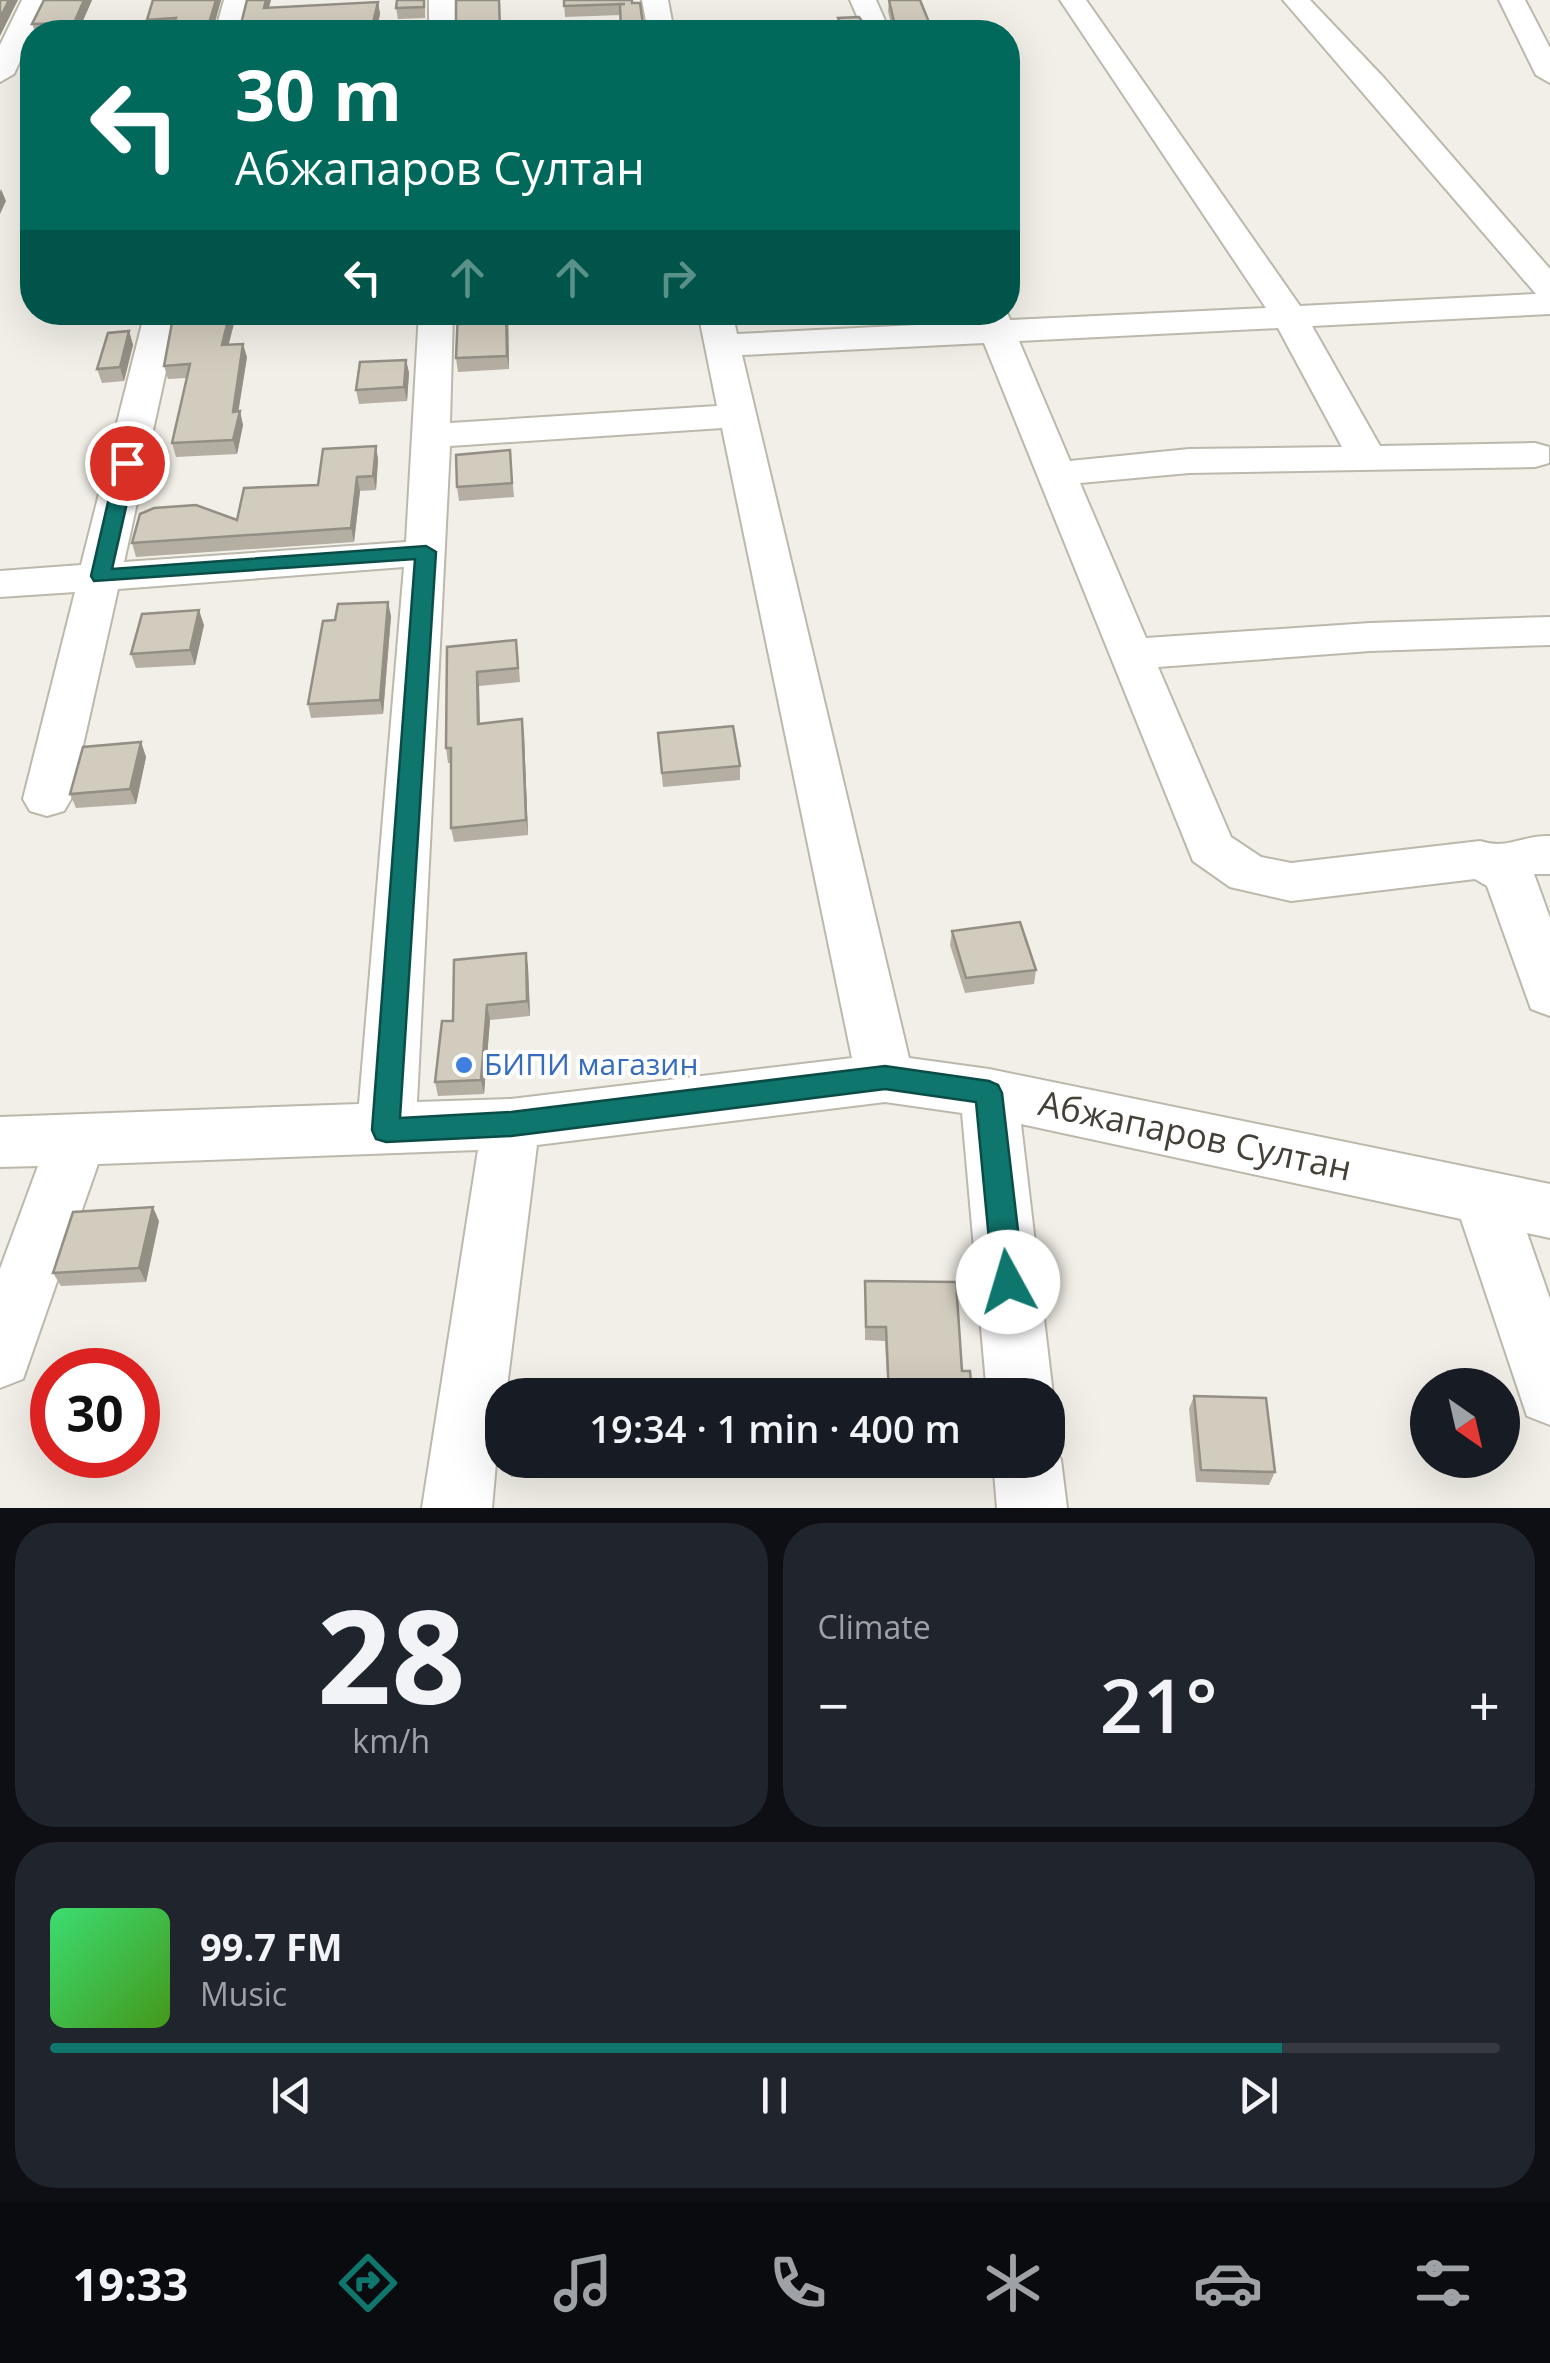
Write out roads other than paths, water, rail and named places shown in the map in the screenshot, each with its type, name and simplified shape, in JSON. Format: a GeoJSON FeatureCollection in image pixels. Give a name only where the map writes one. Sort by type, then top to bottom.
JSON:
{"type":"FeatureCollection","features":[{"type":"Feature","properties":{"kind":"street"},"geometry":{"type":"LineString","coordinates":[[1073,0],[1288,314],[1367,457]]}},
{"type":"Feature","properties":{"kind":"street"},"geometry":{"type":"LineString","coordinates":[[1296,0],[1374,84],[1550,290]]}},
{"type":"Feature","properties":{"kind":"street"},"geometry":{"type":"LineString","coordinates":[[1512,0],[1550,75]]}},
{"type":"Feature","properties":{"kind":"street"},"geometry":{"type":"LineString","coordinates":[[0,74],[20,33]]}},
{"type":"Feature","properties":{"kind":"street"},"geometry":{"type":"LineString","coordinates":[[1020,320],[1550,304]]}},
{"type":"Feature","properties":{"kind":"street"},"geometry":{"type":"LineString","coordinates":[[47,798],[159,325]]}},
{"type":"Feature","properties":{"kind":"street"},"geometry":{"type":"LineString","coordinates":[[386,1130],[426,552],[436,325]]}},
{"type":"Feature","properties":{"kind":"street"},"geometry":{"type":"LineString","coordinates":[[856,325],[719,329],[885,1078]]}},
{"type":"Feature","properties":{"kind":"street"},"geometry":{"type":"LineString","coordinates":[[995,325],[1211,848],[1248,874],[1291,882],[1480,860],[1509,874],[1550,994]]}},
{"type":"Feature","properties":{"kind":"street"},"geometry":{"type":"LineString","coordinates":[[432,436],[736,416]]}},
{"type":"Feature","properties":{"kind":"street"},"geometry":{"type":"LineString","coordinates":[[1056,474],[1190,461],[1535,455]]}},
{"type":"Feature","properties":{"kind":"street"},"geometry":{"type":"LineString","coordinates":[[0,584],[426,552]]}},
{"type":"Feature","properties":{"kind":"street"},"geometry":{"type":"LineString","coordinates":[[1130,654],[1370,636],[1550,630]]}},
{"type":"Feature","properties":{"kind":"street"},"geometry":{"type":"LineString","coordinates":[[1497,868],[1536,854],[1550,855]]}},
{"type":"Feature","properties":{"kind":"street","name":"Абжапаров Султан"},"geometry":{"type":"LineString","coordinates":[[0,1142],[511,1124],[885,1078],[989,1093],[1550,1211]]}},
{"type":"Feature","properties":{"kind":"street"},"geometry":{"type":"LineString","coordinates":[[989,1093],[1018,1378]]}},
{"type":"Feature","properties":{"kind":"street"},"geometry":{"type":"LineString","coordinates":[[457,1508],[511,1124]]}},
{"type":"Feature","properties":{"kind":"street"},"geometry":{"type":"LineString","coordinates":[[0,1357],[77,1139]]}},
{"type":"Feature","properties":{"kind":"street"},"geometry":{"type":"LineString","coordinates":[[1484,1197],[1550,1393]]}},
{"type":"Feature","properties":{"kind":"street"},"geometry":{"type":"LineString","coordinates":[[1029,1478],[1032,1508]]}},
{"type":"Feature","properties":{"kind":"place","name":"БИПИ магазин"},"geometry":{"type":"Point","coordinates":[464,1065]}}]}
